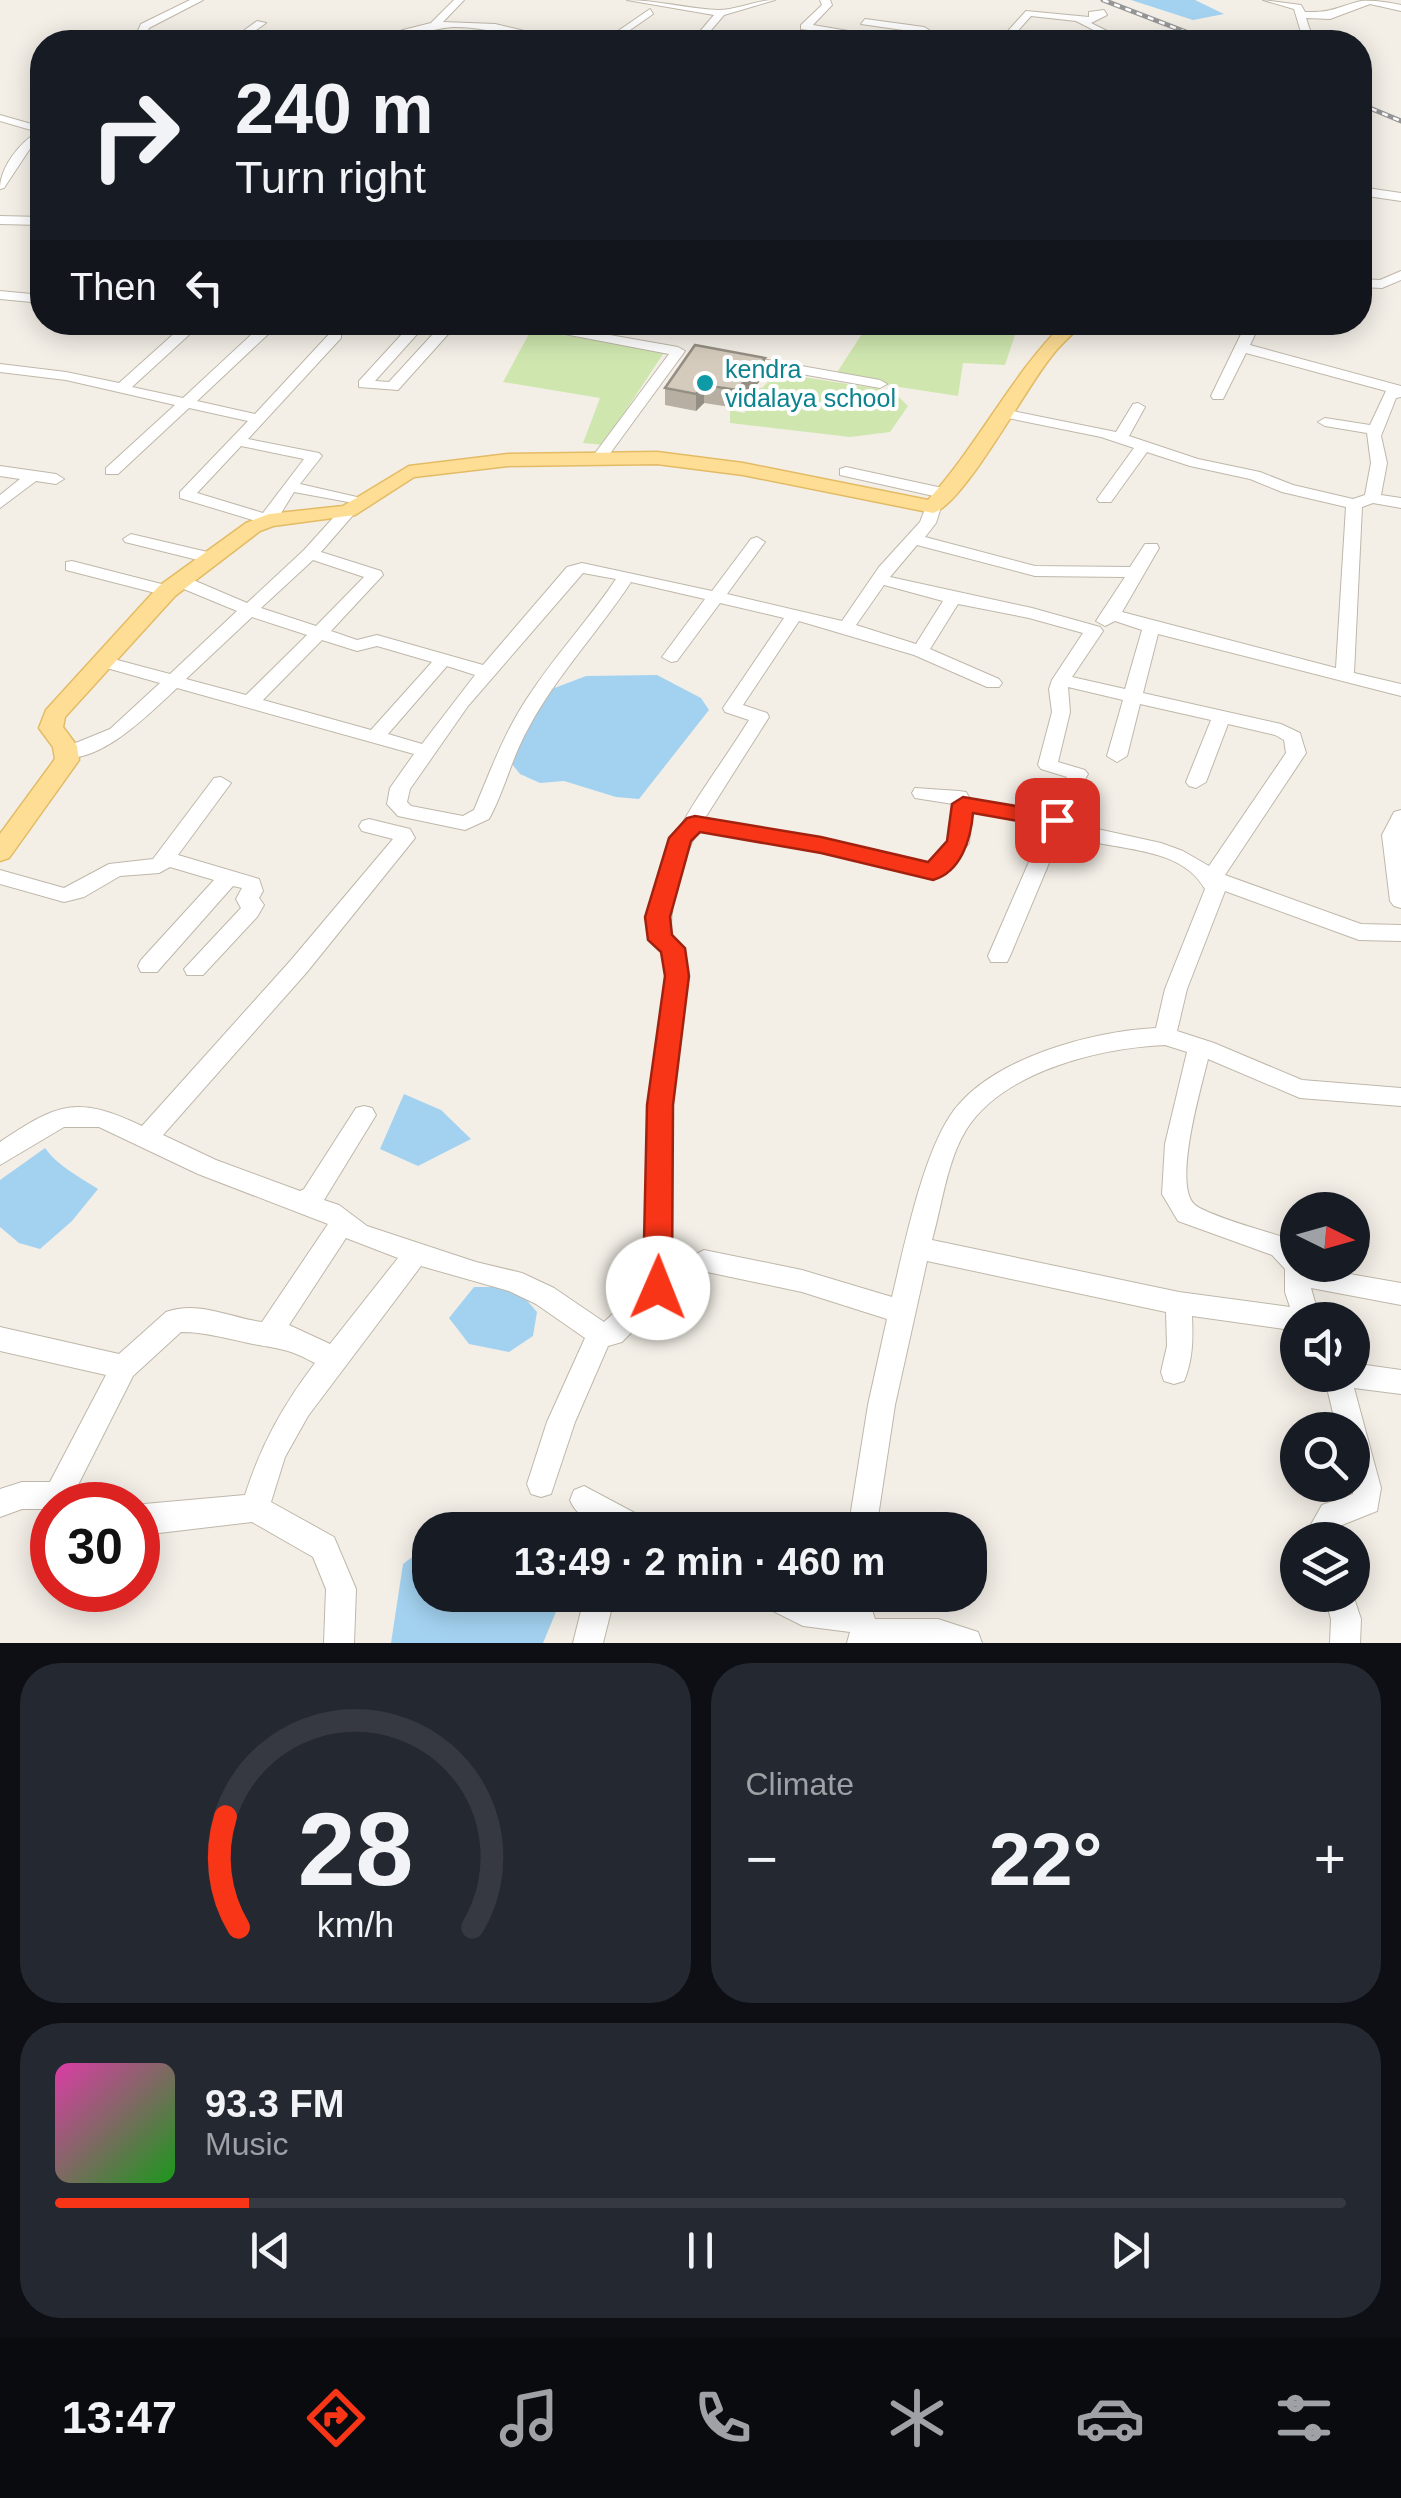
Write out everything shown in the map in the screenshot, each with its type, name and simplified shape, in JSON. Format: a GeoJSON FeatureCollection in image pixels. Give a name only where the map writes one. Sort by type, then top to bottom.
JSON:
{"type":"FeatureCollection","features":[{"type":"Feature","properties":{"kind":"main road"},"geometry":{"type":"LineString","coordinates":[[0,852],[62,770],[68,753],[51,722],[102,660],[174,586],[269,520],[356,507],[401,476],[418,470],[508,460],[601,456],[709,463],[940,500],[1045,352],[1062,335]]}},
{"type":"Feature","properties":{"kind":"street"},"geometry":{"type":"LineString","coordinates":[[143,30],[198,0]]}},
{"type":"Feature","properties":{"kind":"street"},"geometry":{"type":"LineString","coordinates":[[436,23],[459,0]]}},
{"type":"Feature","properties":{"kind":"street"},"geometry":{"type":"LineString","coordinates":[[632,0],[722,13],[770,0]]}},
{"type":"Feature","properties":{"kind":"street"},"geometry":{"type":"LineString","coordinates":[[823,30],[806,27],[827,4],[825,0]]}},
{"type":"Feature","properties":{"kind":"street"},"geometry":{"type":"LineString","coordinates":[[1268,0],[1330,16],[1366,1],[1401,8]]}},
{"type":"Feature","properties":{"kind":"street"},"geometry":{"type":"LineString","coordinates":[[624,30],[650,12]]}},
{"type":"Feature","properties":{"kind":"street"},"geometry":{"type":"LineString","coordinates":[[707,30],[722,13]]}},
{"type":"Feature","properties":{"kind":"street"},"geometry":{"type":"LineString","coordinates":[[1014,30],[1030,13],[1084,19],[1104,14]]}},
{"type":"Feature","properties":{"kind":"street"},"geometry":{"type":"LineString","coordinates":[[1084,19],[1080,22],[1098,30]]}},
{"type":"Feature","properties":{"kind":"street"},"geometry":{"type":"LineString","coordinates":[[865,22],[925,29]]}},
{"type":"Feature","properties":{"kind":"street"},"geometry":{"type":"LineString","coordinates":[[251,30],[261,23]]}},
{"type":"Feature","properties":{"kind":"street"},"geometry":{"type":"LineString","coordinates":[[416,30],[436,23],[482,23],[513,30]]}},
{"type":"Feature","properties":{"kind":"street"},"geometry":{"type":"LineString","coordinates":[[849,24],[925,29]]}},
{"type":"Feature","properties":{"kind":"street"},"geometry":{"type":"LineString","coordinates":[[0,118],[30,128]]}},
{"type":"Feature","properties":{"kind":"street"},"geometry":{"type":"LineString","coordinates":[[0,186],[30,141]]}},
{"type":"Feature","properties":{"kind":"street"},"geometry":{"type":"LineString","coordinates":[[1372,193],[1401,198]]}},
{"type":"Feature","properties":{"kind":"street"},"geometry":{"type":"LineString","coordinates":[[0,220],[30,221]]}},
{"type":"Feature","properties":{"kind":"street"},"geometry":{"type":"LineString","coordinates":[[1382,284],[1401,275]]}},
{"type":"Feature","properties":{"kind":"street"},"geometry":{"type":"LineString","coordinates":[[1372,284],[1401,288]]}},
{"type":"Feature","properties":{"kind":"street"},"geometry":{"type":"LineString","coordinates":[[0,295],[30,297]]}},
{"type":"Feature","properties":{"kind":"street"},"geometry":{"type":"LineString","coordinates":[[120,390],[181,335]]}},
{"type":"Feature","properties":{"kind":"street"},"geometry":{"type":"LineString","coordinates":[[112,471],[260,335]]}},
{"type":"Feature","properties":{"kind":"street"},"geometry":{"type":"LineString","coordinates":[[236,442],[314,456],[269,520],[186,495],[336,335]]}},
{"type":"Feature","properties":{"kind":"street"},"geometry":{"type":"LineString","coordinates":[[409,335],[364,384],[393,387],[440,335]]}},
{"type":"Feature","properties":{"kind":"street"},"geometry":{"type":"LineString","coordinates":[[585,335],[685,352],[601,456]]}},
{"type":"Feature","properties":{"kind":"street"},"geometry":{"type":"LineString","coordinates":[[1218,396],[1248,335]]}},
{"type":"Feature","properties":{"kind":"street"},"geometry":{"type":"LineString","coordinates":[[1242,347],[1398,394],[1375,430],[1379,463],[1372,498]]}},
{"type":"Feature","properties":{"kind":"street"},"geometry":{"type":"LineString","coordinates":[[718,356],[880,384]]}},
{"type":"Feature","properties":{"kind":"street"},"geometry":{"type":"LineString","coordinates":[[0,368],[66,376],[258,419]]}},
{"type":"Feature","properties":{"kind":"street"},"geometry":{"type":"LineString","coordinates":[[1120,438],[1138,406]]}},
{"type":"Feature","properties":{"kind":"street"},"geometry":{"type":"LineString","coordinates":[[1002,413],[1120,438],[1196,463],[1254,475],[1288,489],[1354,504],[1372,498],[1401,503]]}},
{"type":"Feature","properties":{"kind":"street"},"geometry":{"type":"LineString","coordinates":[[1325,422],[1375,430]]}},
{"type":"Feature","properties":{"kind":"street"},"geometry":{"type":"LineString","coordinates":[[1105,499],[1144,445]]}},
{"type":"Feature","properties":{"kind":"street"},"geometry":{"type":"LineString","coordinates":[[0,470],[56,478]]}},
{"type":"Feature","properties":{"kind":"street"},"geometry":{"type":"LineString","coordinates":[[846,472],[940,500],[928,523],[879,580],[846,627]]}},
{"type":"Feature","properties":{"kind":"street"},"geometry":{"type":"LineString","coordinates":[[0,503],[34,476]]}},
{"type":"Feature","properties":{"kind":"street"},"geometry":{"type":"LineString","coordinates":[[68,753],[117,733],[172,678],[331,535],[356,507],[290,486]]}},
{"type":"Feature","properties":{"kind":"street"},"geometry":{"type":"LineString","coordinates":[[1345,674],[1354,504]]}},
{"type":"Feature","properties":{"kind":"street"},"geometry":{"type":"LineString","coordinates":[[131,539],[210,558]]}},
{"type":"Feature","properties":{"kind":"street"},"geometry":{"type":"LineString","coordinates":[[914,539],[1034,571],[1132,572]]}},
{"type":"Feature","properties":{"kind":"street"},"geometry":{"type":"LineString","coordinates":[[671,657],[757,542]]}},
{"type":"Feature","properties":{"kind":"street"},"geometry":{"type":"LineString","coordinates":[[999,956],[1057,820],[1056,812],[1078,774],[1048,765],[1061,712],[1061,680],[1094,631],[1112,614],[1130,586],[1132,572],[1152,548]]}},
{"type":"Feature","properties":{"kind":"street"},"geometry":{"type":"LineString","coordinates":[[251,700],[375,575],[310,554]]}},
{"type":"Feature","properties":{"kind":"street"},"geometry":{"type":"LineString","coordinates":[[72,566],[174,586],[357,646],[377,640],[489,673]]}},
{"type":"Feature","properties":{"kind":"street"},"geometry":{"type":"LineString","coordinates":[[626,576],[594,626],[540,692],[518,730],[482,814],[465,824],[405,811],[397,804],[400,788],[425,751],[573,571],[582,568],[626,576],[846,627],[993,683]]}},
{"type":"Feature","properties":{"kind":"street"},"geometry":{"type":"LineString","coordinates":[[879,580],[1032,613],[1094,631]]}},
{"type":"Feature","properties":{"kind":"street"},"geometry":{"type":"LineString","coordinates":[[920,652],[953,598]]}},
{"type":"Feature","properties":{"kind":"street"},"geometry":{"type":"LineString","coordinates":[[1112,614],[1401,690]]}},
{"type":"Feature","properties":{"kind":"street"},"geometry":{"type":"LineString","coordinates":[[658,1288],[660,1105],[677,976],[673,948],[660,940],[658,917],[680,838],[695,823],[760,717],[732,708],[795,615]]}},
{"type":"Feature","properties":{"kind":"street"},"geometry":{"type":"LineString","coordinates":[[1116,756],[1150,627]]}},
{"type":"Feature","properties":{"kind":"street"},"geometry":{"type":"LineString","coordinates":[[376,736],[444,659]]}},
{"type":"Feature","properties":{"kind":"street"},"geometry":{"type":"LineString","coordinates":[[102,660],[425,751]]}},
{"type":"Feature","properties":{"kind":"street"},"geometry":{"type":"LineString","coordinates":[[1061,680],[1281,730],[1292,737],[1296,753],[1212,878],[1215,889],[1176,990],[1165,1036]]}},
{"type":"Feature","properties":{"kind":"street"},"geometry":{"type":"LineString","coordinates":[[1196,782],[1222,718]]}},
{"type":"Feature","properties":{"kind":"street"},"geometry":{"type":"LineString","coordinates":[[0,877],[64,895],[116,868],[159,866],[221,782]]}},
{"type":"Feature","properties":{"kind":"street"},"geometry":{"type":"LineString","coordinates":[[695,823],[821,845],[933,872],[959,843],[963,804],[959,797],[922,793]]}},
{"type":"Feature","properties":{"kind":"street"},"geometry":{"type":"LineString","coordinates":[[963,804],[1057,820],[1074,830],[1190,860],[1212,878],[1358,932],[1401,933]]}},
{"type":"Feature","properties":{"kind":"street"},"geometry":{"type":"LineString","coordinates":[[1401,817],[1392,835],[1401,901]]}},
{"type":"Feature","properties":{"kind":"street"},"geometry":{"type":"LineString","coordinates":[[145,1139],[299,966],[405,838],[403,834],[368,826]]}},
{"type":"Feature","properties":{"kind":"street"},"geometry":{"type":"LineString","coordinates":[[166,858],[252,884],[253,891],[246,899],[252,906],[195,969]]}},
{"type":"Feature","properties":{"kind":"street"},"geometry":{"type":"LineString","coordinates":[[149,966],[229,877]]}},
{"type":"Feature","properties":{"kind":"street"},"geometry":{"type":"LineString","coordinates":[[865,1512],[879,1410],[945,1151],[963,1116],[996,1087],[1067,1051],[1137,1036],[1165,1036],[1300,1089],[1401,1097]]}},
{"type":"Feature","properties":{"kind":"street"},"geometry":{"type":"LineString","coordinates":[[1199,1047],[1177,1144],[1174,1194],[1187,1214],[1280,1248]]}},
{"type":"Feature","properties":{"kind":"street"},"geometry":{"type":"LineString","coordinates":[[0,1155],[50,1122],[80,1112],[103,1118],[266,1192],[330,1212],[359,1234],[513,1280],[545,1296],[600,1334],[613,1334],[658,1288],[704,1262],[802,1281],[902,1312]]}},
{"type":"Feature","properties":{"kind":"street"},"geometry":{"type":"LineString","coordinates":[[301,1202],[313,1196],[364,1115]]}},
{"type":"Feature","properties":{"kind":"street"},"geometry":{"type":"LineString","coordinates":[[270,1332],[343,1222]]}},
{"type":"Feature","properties":{"kind":"street"},"geometry":{"type":"LineString","coordinates":[[918,1248],[1179,1303],[1280,1317]]}},
{"type":"Feature","properties":{"kind":"street"},"geometry":{"type":"LineString","coordinates":[[254,1508],[272,1453],[298,1406],[416,1253]]}},
{"type":"Feature","properties":{"kind":"street"},"geometry":{"type":"LineString","coordinates":[[1353,1282],[1401,1294]]}},
{"type":"Feature","properties":{"kind":"street"},"geometry":{"type":"LineString","coordinates":[[1174,1372],[1180,1346],[1179,1303]]}},
{"type":"Feature","properties":{"kind":"street"},"geometry":{"type":"LineString","coordinates":[[65,1482],[124,1367],[175,1320],[209,1320],[250,1332],[293,1337],[334,1360]]}},
{"type":"Feature","properties":{"kind":"street"},"geometry":{"type":"LineString","coordinates":[[541,1484],[561,1422],[600,1334]]}},
{"type":"Feature","properties":{"kind":"street"},"geometry":{"type":"LineString","coordinates":[[0,1339],[124,1367]]}},
{"type":"Feature","properties":{"kind":"street"},"geometry":{"type":"LineString","coordinates":[[1370,1378],[1401,1382]]}},
{"type":"Feature","properties":{"kind":"street"},"geometry":{"type":"LineString","coordinates":[[0,1503],[30,1497]]}},
{"type":"Feature","properties":{"kind":"street"},"geometry":{"type":"LineString","coordinates":[[584,1500],[602,1512]]}},
{"type":"Feature","properties":{"kind":"street"},"geometry":{"type":"LineString","coordinates":[[1325,1522],[1336,1510],[1364,1502]]}},
{"type":"Feature","properties":{"kind":"street"},"geometry":{"type":"LineString","coordinates":[[160,1519],[254,1508],[324,1546],[341,1589],[338,1643]]}},
{"type":"Feature","properties":{"kind":"street"},"geometry":{"type":"LineString","coordinates":[[588,1643],[596,1612]]}},
{"type":"Feature","properties":{"kind":"street"},"geometry":{"type":"LineString","coordinates":[[808,1612],[938,1634],[967,1643]]}},
{"type":"Feature","properties":{"kind":"street"},"geometry":{"type":"LineString","coordinates":[[1344,1612],[1346,1643]]}},
{"type":"Feature","properties":{"kind":"green space"},"geometry":{"type":"Polygon","coordinates":[[[528,335],[563,335],[665,351],[603,445],[583,443],[600,398],[503,382],[528,335]]]}},
{"type":"Feature","properties":{"kind":"green space"},"geometry":{"type":"Polygon","coordinates":[[[861,335],[1015,335],[1005,365],[963,363],[958,396],[834,377],[861,335]]]}},
{"type":"Feature","properties":{"kind":"green space"},"geometry":{"type":"Polygon","coordinates":[[[777,373],[893,391],[908,406],[890,432],[850,437],[730,423],[730,410],[744,413],[758,398],[743,392],[747,386],[762,388],[777,373]]]}},
{"type":"Feature","properties":{"kind":"water"},"geometry":{"type":"Polygon","coordinates":[[[1131,0],[1195,0],[1224,14],[1193,20],[1131,0]]]}},
{"type":"Feature","properties":{"kind":"water"},"geometry":{"type":"Polygon","coordinates":[[[657,675],[701,698],[709,710],[639,799],[616,797],[564,781],[540,783],[520,774],[512,764],[521,728],[544,692],[586,676],[657,675]]]}},
{"type":"Feature","properties":{"kind":"water"},"geometry":{"type":"Polygon","coordinates":[[[404,1094],[441,1110],[471,1139],[418,1166],[380,1149],[404,1094]]]}},
{"type":"Feature","properties":{"kind":"water"},"geometry":{"type":"Polygon","coordinates":[[[45,1148],[62,1165],[98,1189],[72,1221],[40,1249],[19,1243],[0,1227],[0,1180],[45,1148]]]}},
{"type":"Feature","properties":{"kind":"water"},"geometry":{"type":"Polygon","coordinates":[[[474,1287],[515,1287],[537,1312],[533,1336],[509,1352],[469,1344],[449,1318],[474,1287]]]}},
{"type":"Feature","properties":{"kind":"water"},"geometry":{"type":"Polygon","coordinates":[[[412,1557],[412,1612],[556,1612],[543,1643],[391,1643],[403,1564],[412,1557]]]}},
{"type":"Feature","properties":{"kind":"building"},"geometry":{"type":"Polygon","coordinates":[[[695,345],[765,358],[737,390],[704,385],[696,394],[665,388],[695,345]]]}},
{"type":"Feature","properties":{"kind":"railway"},"geometry":{"type":"LineString","coordinates":[[1103,0],[1181,30]]}},
{"type":"Feature","properties":{"kind":"railway"},"geometry":{"type":"LineString","coordinates":[[1372,109],[1401,121]]}},
{"type":"Feature","properties":{"kind":"place","name":"kendra vidalaya school"},"geometry":{"type":"Point","coordinates":[705,383]}},
{"type":"Feature","properties":{"kind":"route"},"geometry":{"type":"LineString","coordinates":[[658,1288],[660,1105],[677,976],[673,948],[660,940],[658,917],[680,838],[695,823],[821,845],[933,872],[959,843],[963,804],[1057,820]]}}]}
